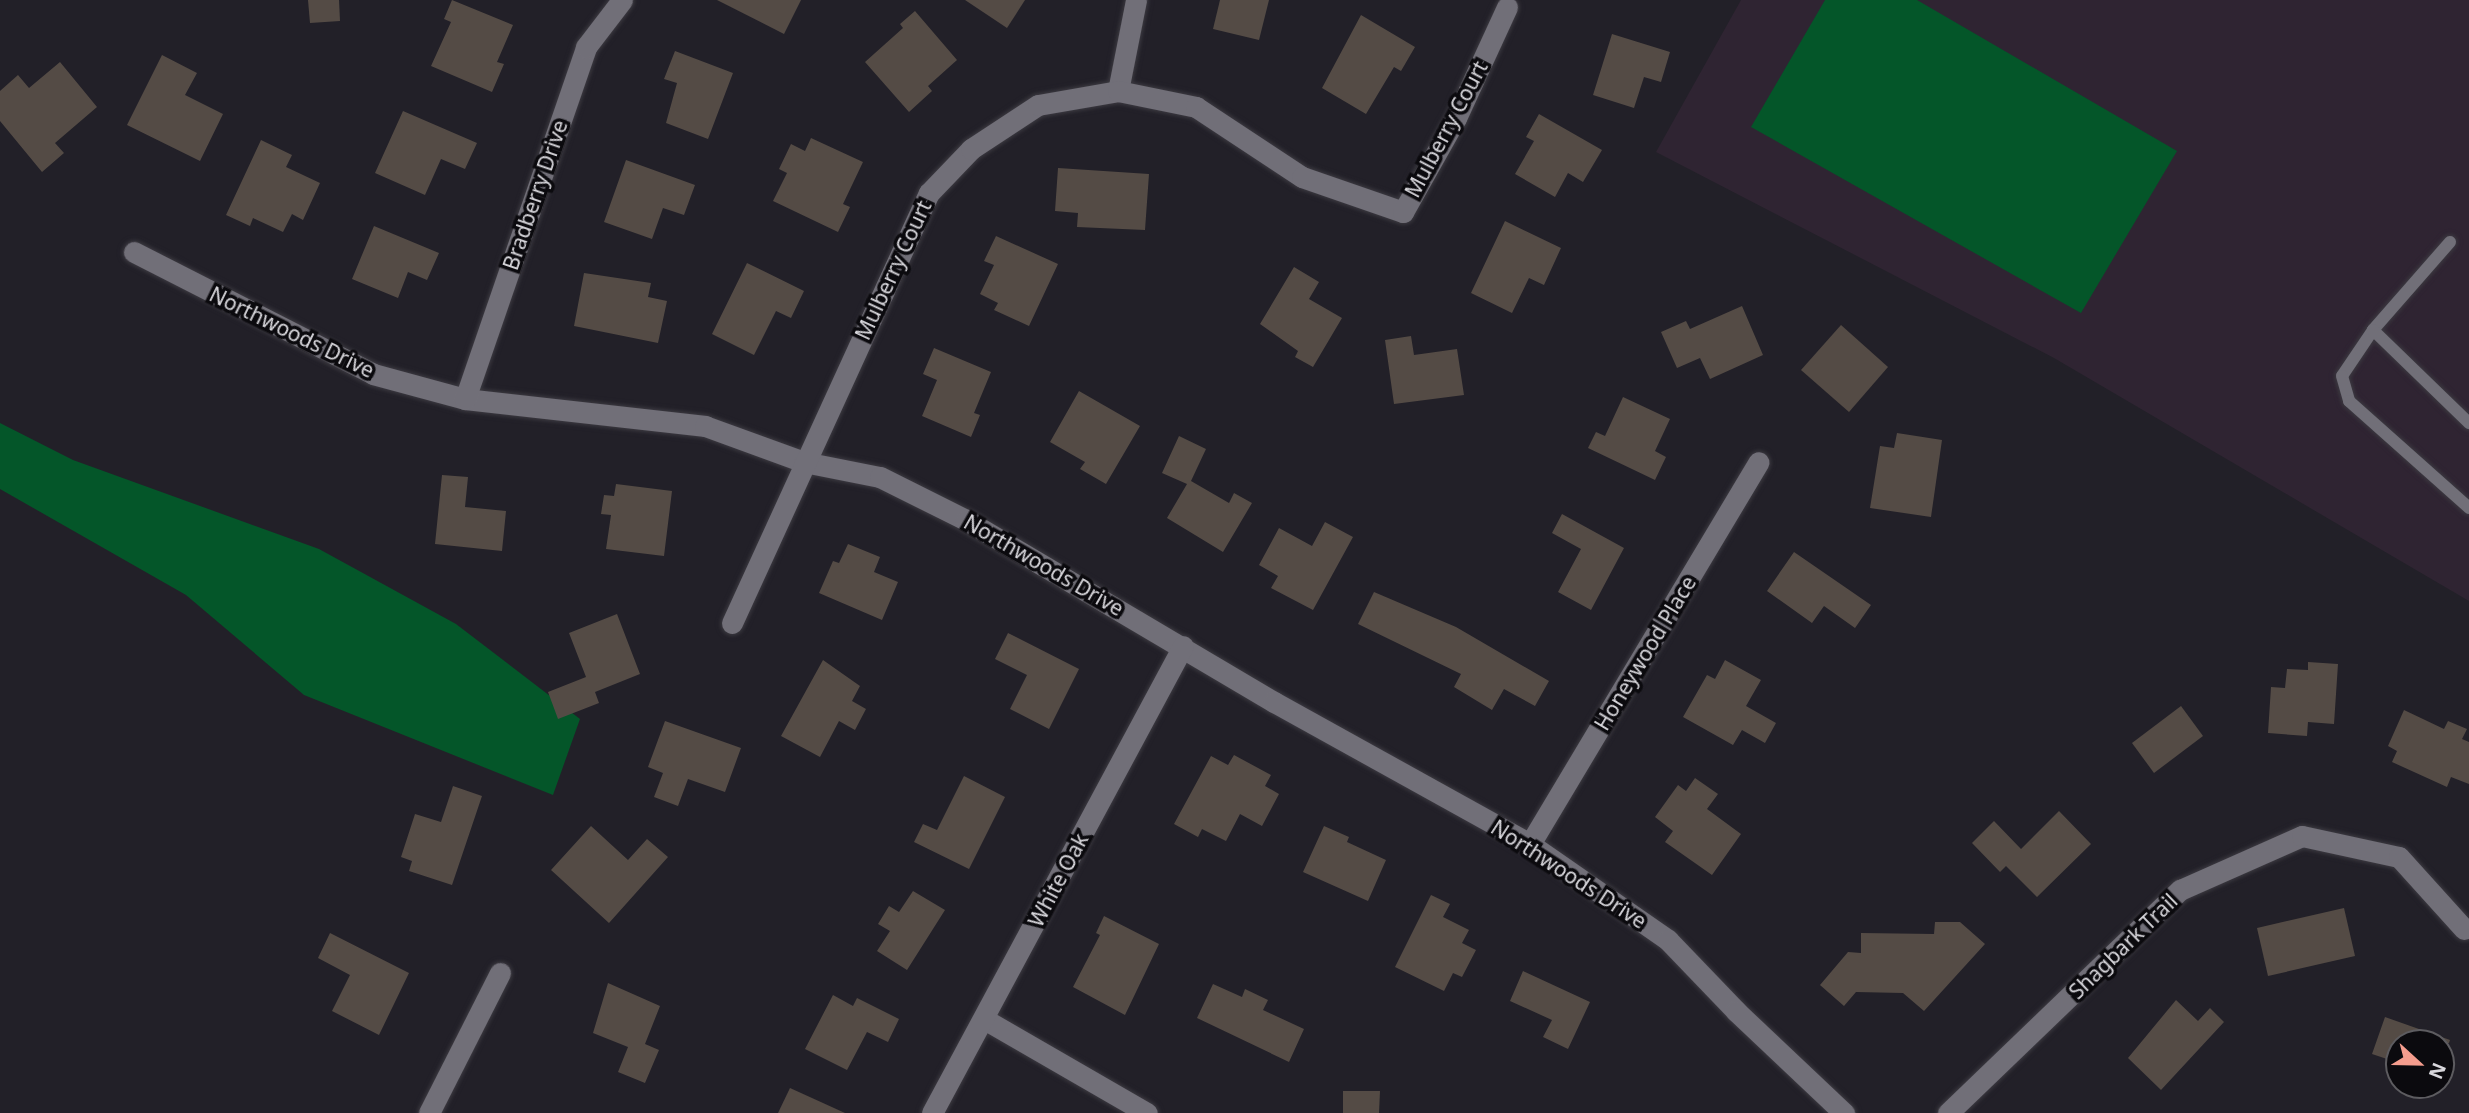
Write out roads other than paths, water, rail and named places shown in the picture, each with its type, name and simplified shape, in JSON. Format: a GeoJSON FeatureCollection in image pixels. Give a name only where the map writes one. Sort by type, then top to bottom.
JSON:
{"type":"FeatureCollection","features":[{"type":"Feature","properties":{"kind":"street","name":"Bradberry Drive"},"geometry":{"type":"LineString","coordinates":[[465,400],[586,47],[622,0]]}},
{"type":"Feature","properties":{"kind":"street"},"geometry":{"type":"LineString","coordinates":[[1118,91],[1136,0]]}},
{"type":"Feature","properties":{"kind":"street","name":"Mulberry Court"},"geometry":{"type":"LineString","coordinates":[[732,623],[929,193],[971,149],[1038,105],[1118,91],[1196,107],[1302,177],[1403,212],[1457,118],[1507,7]]}},
{"type":"Feature","properties":{"kind":"street","name":"Northwoods Drive"},"geometry":{"type":"LineString","coordinates":[[134,252],[373,374],[465,400],[705,426],[804,461],[880,477],[966,520],[1183,646],[1273,702],[1530,844],[1668,940],[1736,1011],[1844,1113]]}},
{"type":"Feature","properties":{"kind":"street","name":"Honeywood Place"},"geometry":{"type":"LineString","coordinates":[[1530,844],[1759,462]]}},
{"type":"Feature","properties":{"kind":"street","name":"White Oak"},"geometry":{"type":"LineString","coordinates":[[932,1113],[1183,646]]}},
{"type":"Feature","properties":{"kind":"street","name":"Shagbark Trail"},"geometry":{"type":"LineString","coordinates":[[1948,1113],[2180,890],[2302,836],[2399,858],[2464,929]]}},
{"type":"Feature","properties":{"kind":"street"},"geometry":{"type":"LineString","coordinates":[[429,1113],[500,973]]}},
{"type":"Feature","properties":{"kind":"street"},"geometry":{"type":"LineString","coordinates":[[984,1020],[1147,1113]]}},
{"type":"Feature","properties":{"kind":"lane"},"geometry":{"type":"LineString","coordinates":[[2450,242],[2374,330],[2342,376],[2349,401],[2469,508]]}},
{"type":"Feature","properties":{"kind":"lane"},"geometry":{"type":"LineString","coordinates":[[2374,330],[2469,424]]}}]}
